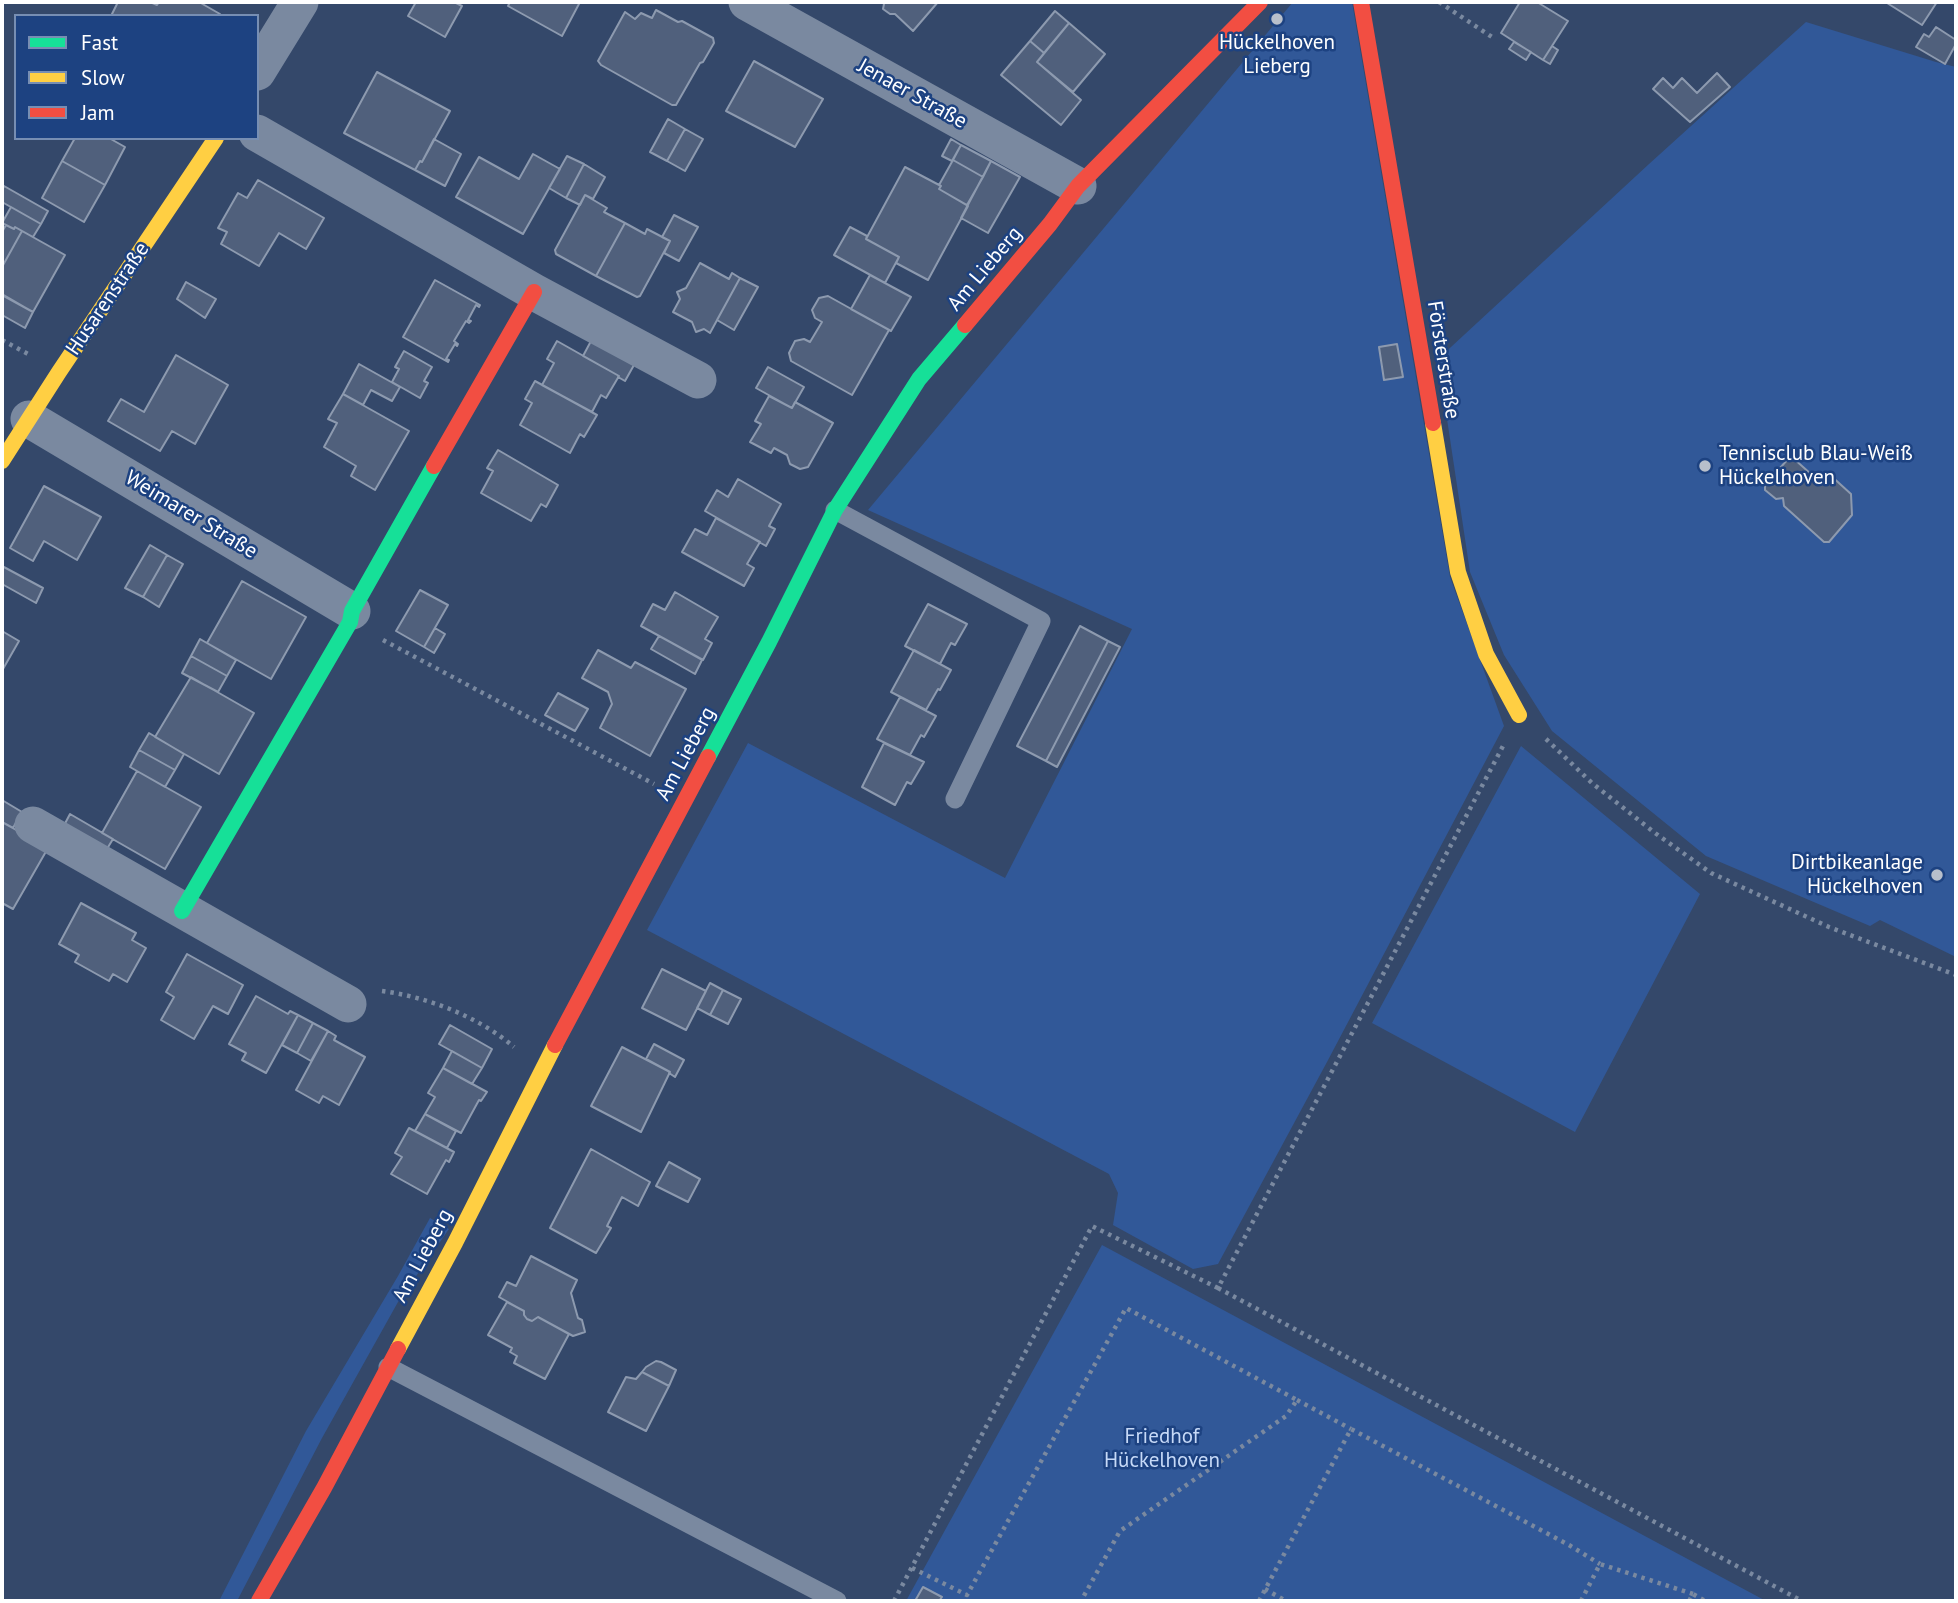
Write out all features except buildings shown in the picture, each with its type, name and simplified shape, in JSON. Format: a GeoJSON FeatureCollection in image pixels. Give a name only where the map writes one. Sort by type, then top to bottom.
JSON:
{"type":"FeatureCollection","features":[{"type":"Feature","properties":{"kind":"street"},"geometry":{"type":"LineString","coordinates":[[259,69],[300,2]]}},
{"type":"Feature","properties":{"kind":"street","name":"Jenaer Straße"},"geometry":{"type":"LineString","coordinates":[[747,2],[1078,186]]}},
{"type":"Feature","properties":{"kind":"street","name":"Am Lieberg"},"geometry":{"type":"LineString","coordinates":[[259,1601],[324,1488],[455,1242],[542,1070],[769,642],[835,510],[919,379],[1050,224],[1078,186],[1260,2]]}},
{"type":"Feature","properties":{"kind":"street","name":"Försterstraße"},"geometry":{"type":"LineString","coordinates":[[1361,2],[1458,572],[1486,654],[1519,715]]}},
{"type":"Feature","properties":{"kind":"street"},"geometry":{"type":"LineString","coordinates":[[259,134],[534,292],[698,380]]}},
{"type":"Feature","properties":{"kind":"street","name":"Husarenstraße"},"geometry":{"type":"LineString","coordinates":[[2,461],[215,140]]}},
{"type":"Feature","properties":{"kind":"street"},"geometry":{"type":"LineString","coordinates":[[183,911],[534,292]]}},
{"type":"Feature","properties":{"kind":"street","name":"Weimarer Straße"},"geometry":{"type":"LineString","coordinates":[[29,419],[351,617]]}},
{"type":"Feature","properties":{"kind":"street"},"geometry":{"type":"LineString","coordinates":[[33,825],[348,1003]]}},
{"type":"Feature","properties":{"kind":"lane"},"geometry":{"type":"LineString","coordinates":[[835,510],[1041,621],[956,799]]}},
{"type":"Feature","properties":{"kind":"lane"},"geometry":{"type":"LineString","coordinates":[[388,1367],[837,1601]]}},
{"type":"Feature","properties":{"kind":"path"},"geometry":{"type":"LineString","coordinates":[[1439,2],[1492,37]]}},
{"type":"Feature","properties":{"kind":"path"},"geometry":{"type":"LineString","coordinates":[[351,617],[685,801]]}},
{"type":"Feature","properties":{"kind":"path"},"geometry":{"type":"LineString","coordinates":[[1218,1288],[1519,715],[1592,783],[1711,873],[1829,927],[1956,975]]}},
{"type":"Feature","properties":{"kind":"path"},"geometry":{"type":"LineString","coordinates":[[348,1003],[358,987],[425,1001],[462,1015],[504,1039],[542,1070]]}},
{"type":"Feature","properties":{"kind":"path"},"geometry":{"type":"LineString","coordinates":[[894,1601],[1092,1226],[1218,1288],[1802,1601]]}},
{"type":"Feature","properties":{"kind":"path"},"geometry":{"type":"LineString","coordinates":[[912,1568],[967,1595],[1126,1308],[1600,1564],[1693,1594],[1705,1601]]}},
{"type":"Feature","properties":{"kind":"path"},"geometry":{"type":"LineString","coordinates":[[1080,1601],[1120,1531],[1286,1416],[1297,1400]]}},
{"type":"Feature","properties":{"kind":"path"},"geometry":{"type":"LineString","coordinates":[[1259,1601],[1351,1429]]}},
{"type":"Feature","properties":{"kind":"path"},"geometry":{"type":"LineString","coordinates":[[1581,1601],[1600,1564]]}},
{"type":"Feature","properties":{"kind":"path"},"geometry":{"type":"LineString","coordinates":[[1265,1589],[1286,1601]]}},
{"type":"Feature","properties":{"kind":"path"},"geometry":{"type":"LineString","coordinates":[[1689,1601],[1693,1594]]}},
{"type":"Feature","properties":{"kind":"green space"},"geometry":{"type":"Polygon","coordinates":[[[1293,2],[1352,2],[1450,577],[1504,726],[1218,1264],[1193,1269],[1113,1225],[1118,1193],[1109,1174],[647,930],[748,743],[1005,878],[1132,629],[868,510],[1293,2]]]}},
{"type":"Feature","properties":{"kind":"green space","name":"Tennisclub Blau-Weiß Hückelhoven"},"geometry":{"type":"Polygon","coordinates":[[[1806,22],[1956,67],[1956,957],[1880,920],[1870,926],[1706,856],[1552,731],[1504,655],[1470,572],[1438,359],[1806,22]]]}},
{"type":"Feature","properties":{"kind":"green space"},"geometry":{"type":"Polygon","coordinates":[[[1521,746],[1700,894],[1575,1132],[1372,1023],[1521,746]]]}},
{"type":"Feature","properties":{"kind":"green space"},"geometry":{"type":"Polygon","coordinates":[[[430,1218],[449,1229],[398,1302],[322,1438],[237,1601],[219,1601],[306,1431],[430,1218]]]}},
{"type":"Feature","properties":{"kind":"green space","name":"Friedhof Hückelhoven"},"geometry":{"type":"Polygon","coordinates":[[[1102,1245],[1766,1601],[906,1601],[1102,1245]]]}},
{"type":"Feature","properties":{"kind":"traffic: fast"},"geometry":{"type":"LineString","coordinates":[[708,757],[835,510],[919,379],[965,325]]}},
{"type":"Feature","properties":{"kind":"traffic: fast"},"geometry":{"type":"LineString","coordinates":[[182,911],[350,622],[352,611],[434,466]]}},
{"type":"Feature","properties":{"kind":"traffic: slow"},"geometry":{"type":"LineString","coordinates":[[2,461],[215,140]]}},
{"type":"Feature","properties":{"kind":"traffic: slow"},"geometry":{"type":"LineString","coordinates":[[1433,423],[1458,572],[1486,654],[1519,715]]}},
{"type":"Feature","properties":{"kind":"traffic: slow"},"geometry":{"type":"LineString","coordinates":[[398,1349],[555,1045]]}},
{"type":"Feature","properties":{"kind":"traffic: jam"},"geometry":{"type":"LineString","coordinates":[[965,325],[1050,224],[1078,186],[1260,2]]}},
{"type":"Feature","properties":{"kind":"traffic: jam"},"geometry":{"type":"LineString","coordinates":[[1361,2],[1433,423]]}},
{"type":"Feature","properties":{"kind":"traffic: jam"},"geometry":{"type":"LineString","coordinates":[[434,466],[534,292]]}},
{"type":"Feature","properties":{"kind":"traffic: jam"},"geometry":{"type":"LineString","coordinates":[[555,1045],[708,757]]}},
{"type":"Feature","properties":{"kind":"traffic: jam"},"geometry":{"type":"LineString","coordinates":[[259,1601],[324,1488],[398,1349]]}},
{"type":"Feature","properties":{"kind":"place","name":"Hückelhoven Lieberg"},"geometry":{"type":"Point","coordinates":[1277,19]}},
{"type":"Feature","properties":{"kind":"place","name":"Tennisclub Blau-Weiß Hückelhoven"},"geometry":{"type":"Point","coordinates":[1705,466]}},
{"type":"Feature","properties":{"kind":"place","name":"Dirtbikeanlage Hückelhoven"},"geometry":{"type":"Point","coordinates":[1937,875]}}]}
